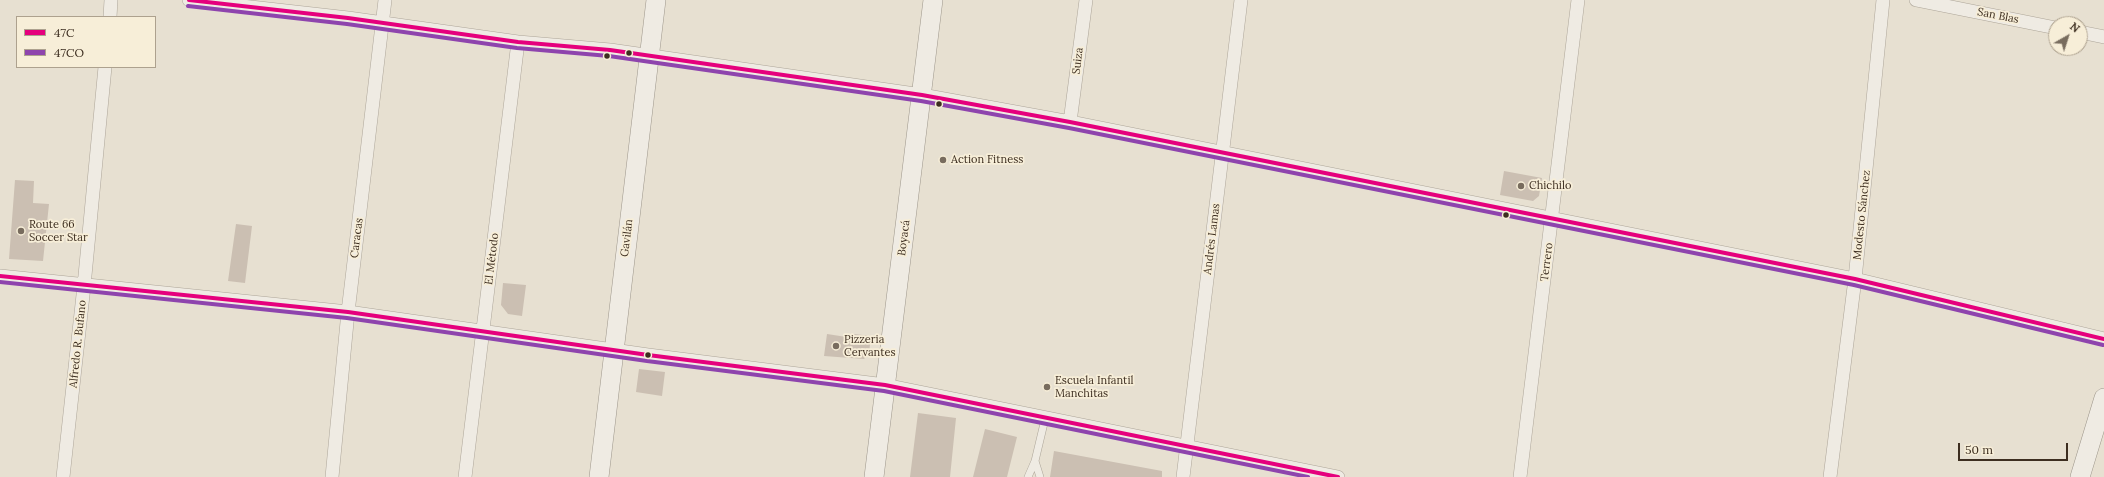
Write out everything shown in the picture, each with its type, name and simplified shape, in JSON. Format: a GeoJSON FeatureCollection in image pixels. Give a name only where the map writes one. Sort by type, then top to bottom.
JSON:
{"type":"FeatureCollection","features":[{"type":"Feature","properties":{"kind":"street"},"geometry":{"type":"LineString","coordinates":[[110,16],[111,0]]}},
{"type":"Feature","properties":{"kind":"street"},"geometry":{"type":"LineString","coordinates":[[190,0],[382,23],[518,42],[610,50],[922,95],[1070,122],[1223,154],[1553,218],[1855,279],[2104,339]]}},
{"type":"Feature","properties":{"kind":"street","name":"Caracas"},"geometry":{"type":"LineString","coordinates":[[332,477],[348,312],[385,0]]}},
{"type":"Feature","properties":{"kind":"street","name":"Gavilán"},"geometry":{"type":"LineString","coordinates":[[599,477],[648,56],[656,0]]}},
{"type":"Feature","properties":{"kind":"street","name":"Boyacá"},"geometry":{"type":"LineString","coordinates":[[874,477],[933,0]]}},
{"type":"Feature","properties":{"kind":"street","name":"Suiza"},"geometry":{"type":"LineString","coordinates":[[1070,122],[1086,0]]}},
{"type":"Feature","properties":{"kind":"street","name":"Andrés Lamas"},"geometry":{"type":"LineString","coordinates":[[1183,477],[1241,0]]}},
{"type":"Feature","properties":{"kind":"street","name":"Terrero"},"geometry":{"type":"LineString","coordinates":[[1520,477],[1553,218],[1578,0]]}},
{"type":"Feature","properties":{"kind":"street","name":"Modesto Sánchez"},"geometry":{"type":"LineString","coordinates":[[1830,477],[1855,279],[1883,0]]}},
{"type":"Feature","properties":{"kind":"street","name":"San Blas"},"geometry":{"type":"LineString","coordinates":[[1916,0],[2048,26]]}},
{"type":"Feature","properties":{"kind":"street"},"geometry":{"type":"LineString","coordinates":[[2088,34],[2104,37]]}},
{"type":"Feature","properties":{"kind":"street","name":"El Método"},"geometry":{"type":"LineString","coordinates":[[465,477],[518,42]]}},
{"type":"Feature","properties":{"kind":"street","name":"Alfredo R. Bufano"},"geometry":{"type":"LineString","coordinates":[[63,477],[84,286],[105,68]]}},
{"type":"Feature","properties":{"kind":"street"},"geometry":{"type":"LineString","coordinates":[[0,276],[84,286],[348,312],[614,350],[885,385],[1045,419],[1338,477]]}},
{"type":"Feature","properties":{"kind":"street"},"geometry":{"type":"LineString","coordinates":[[2080,477],[2104,398]]}},
{"type":"Feature","properties":{"kind":"lane"},"geometry":{"type":"LineString","coordinates":[[1028,477],[1035,461],[1045,419]]}},
{"type":"Feature","properties":{"kind":"lane"},"geometry":{"type":"LineString","coordinates":[[1035,461],[1040,477]]}},
{"type":"Feature","properties":{"kind":"building","name":"Chichilo"},"geometry":{"type":"Polygon","coordinates":[[[1504,171],[1542,178],[1539,196],[1533,201],[1500,195],[1504,171]]]}},
{"type":"Feature","properties":{"kind":"building","name":"Route 66 Soccer Star"},"geometry":{"type":"Polygon","coordinates":[[[15,180],[34,181],[33,203],[49,204],[43,261],[9,259],[15,180]]]}},
{"type":"Feature","properties":{"kind":"building"},"geometry":{"type":"Polygon","coordinates":[[[236,224],[252,226],[245,283],[228,281],[236,224]]]}},
{"type":"Feature","properties":{"kind":"building"},"geometry":{"type":"Polygon","coordinates":[[[503,283],[526,285],[522,316],[508,314],[501,305],[503,283]]]}},
{"type":"Feature","properties":{"kind":"building"},"geometry":{"type":"Polygon","coordinates":[[[827,334],[853,338],[854,334],[871,336],[869,353],[864,359],[824,356],[827,334]]]}},
{"type":"Feature","properties":{"kind":"building"},"geometry":{"type":"Polygon","coordinates":[[[639,369],[665,372],[662,396],[636,392],[639,369]]]}},
{"type":"Feature","properties":{"kind":"building"},"geometry":{"type":"Polygon","coordinates":[[[918,413],[956,418],[950,477],[910,477],[918,413]]]}},
{"type":"Feature","properties":{"kind":"building"},"geometry":{"type":"Polygon","coordinates":[[[985,429],[1017,437],[1007,477],[973,477],[985,429]]]}},
{"type":"Feature","properties":{"kind":"building"},"geometry":{"type":"Polygon","coordinates":[[[1054,451],[1162,471],[1162,477],[1050,477],[1054,451]]]}},
{"type":"Feature","properties":{"kind":"transit line","name":"47C"},"geometry":{"type":"LineString","coordinates":[[189,0],[348,18],[518,42],[610,50],[922,95],[1070,122],[1855,279],[2104,339]]}},
{"type":"Feature","properties":{"kind":"transit line","name":"47CO"},"geometry":{"type":"LineString","coordinates":[[188,6],[347,24],[517,48],[609,56],[921,101],[1069,128],[1854,285],[2103,345]]}},
{"type":"Feature","properties":{"kind":"transit line","name":"47C"},"geometry":{"type":"LineString","coordinates":[[0,276],[348,312],[648,355],[885,385],[1338,477]]}},
{"type":"Feature","properties":{"kind":"transit line","name":"47CO"},"geometry":{"type":"LineString","coordinates":[[0,282],[347,318],[647,361],[884,391],[1308,477]]}},
{"type":"Feature","properties":{"kind":"place","name":"Action Fitness"},"geometry":{"type":"Point","coordinates":[943,160]}},
{"type":"Feature","properties":{"kind":"place","name":"Chichilo"},"geometry":{"type":"Point","coordinates":[1521,186]}},
{"type":"Feature","properties":{"kind":"place","name":"Route 66 Soccer Star"},"geometry":{"type":"Point","coordinates":[21,231]}},
{"type":"Feature","properties":{"kind":"place","name":"Pizzeria Cervantes"},"geometry":{"type":"Point","coordinates":[836,346]}},
{"type":"Feature","properties":{"kind":"place","name":"Escuela Infantil Manchitas"},"geometry":{"type":"Point","coordinates":[1047,387]}}]}
